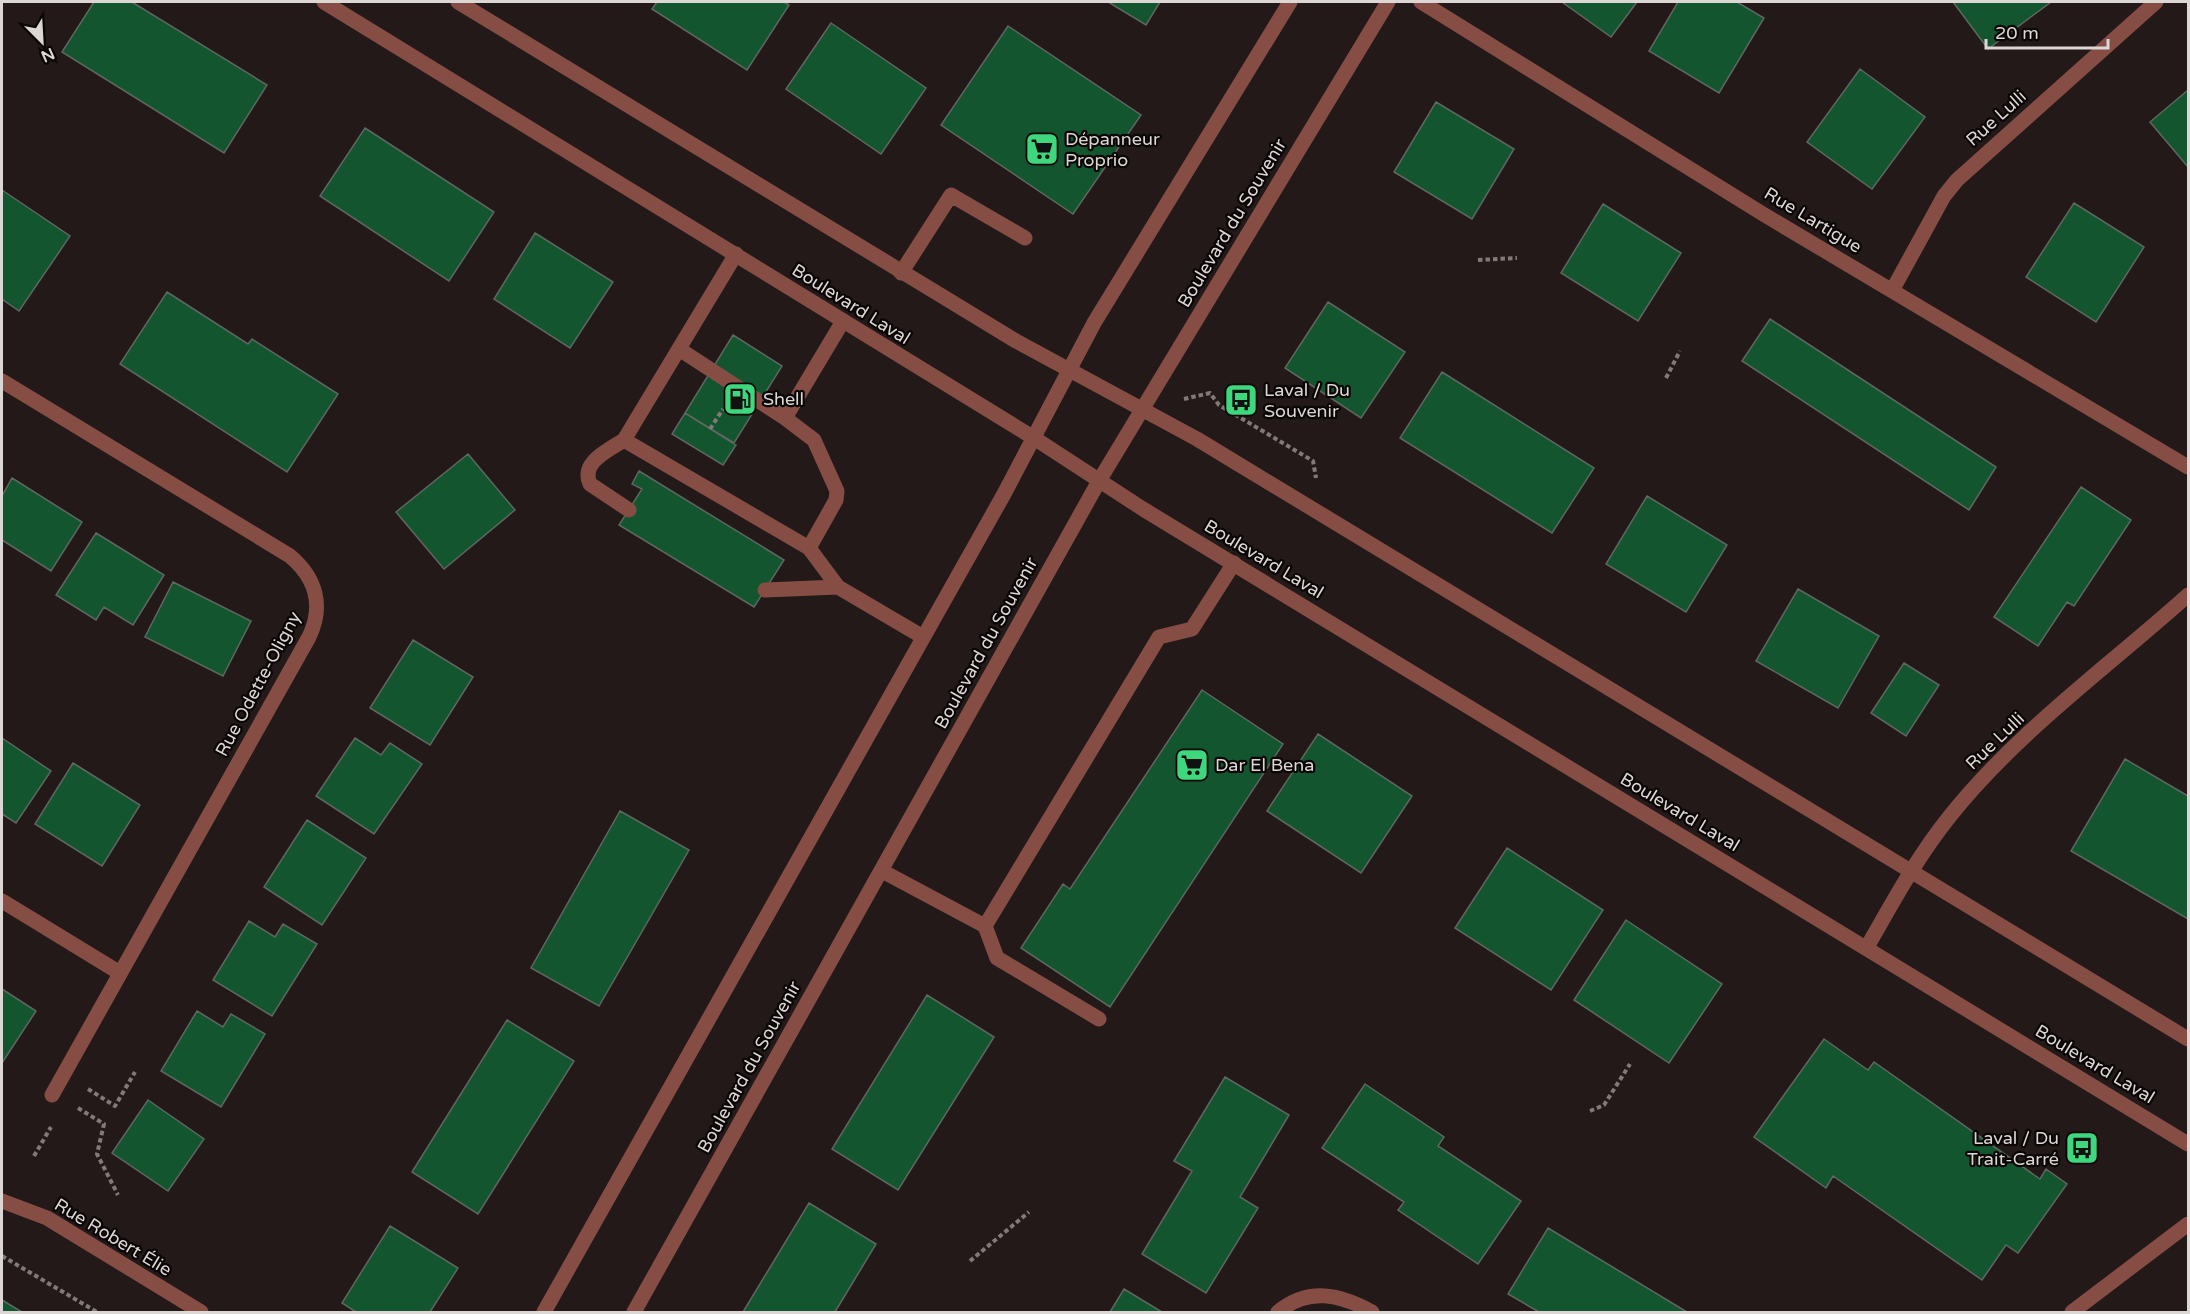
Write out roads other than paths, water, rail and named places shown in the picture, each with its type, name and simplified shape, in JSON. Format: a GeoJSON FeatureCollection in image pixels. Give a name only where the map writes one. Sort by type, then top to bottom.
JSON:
{"type":"FeatureCollection","features":[{"type":"Feature","properties":{"kind":"street","name":"Boulevard Laval"},"geometry":{"type":"LineString","coordinates":[[324,2],[1034,438],[1099,481],[2188,1144]]}},
{"type":"Feature","properties":{"kind":"street"},"geometry":{"type":"LineString","coordinates":[[458,2],[901,273],[1068,370],[1197,438],[2188,1039]]}},
{"type":"Feature","properties":{"kind":"street"},"geometry":{"type":"LineString","coordinates":[[543,1312],[1034,438],[1098,316],[1290,2]]}},
{"type":"Feature","properties":{"kind":"street","name":"Boulevard du Souvenir"},"geometry":{"type":"LineString","coordinates":[[634,1312],[1099,481],[1388,2]]}},
{"type":"Feature","properties":{"kind":"street","name":"Rue Lartigue"},"geometry":{"type":"LineString","coordinates":[[1421,2],[1763,214],[1893,289],[2188,467]]}},
{"type":"Feature","properties":{"kind":"street","name":"Rue Lulli"},"geometry":{"type":"LineString","coordinates":[[1893,289],[1944,196],[1957,180],[2156,2]]}},
{"type":"Feature","properties":{"kind":"street"},"geometry":{"type":"LineString","coordinates":[[901,273],[951,195],[1024,238]]}},
{"type":"Feature","properties":{"kind":"street"},"geometry":{"type":"LineString","coordinates":[[629,510],[590,484],[587,473],[596,458],[624,440],[736,254]]}},
{"type":"Feature","properties":{"kind":"street"},"geometry":{"type":"LineString","coordinates":[[785,418],[843,321]]}},
{"type":"Feature","properties":{"kind":"street"},"geometry":{"type":"LineString","coordinates":[[679,349],[785,418],[814,440],[837,491],[836,500],[809,548]]}},
{"type":"Feature","properties":{"kind":"street","name":"Rue Odette-Oligny"},"geometry":{"type":"LineString","coordinates":[[2,381],[290,556],[306,572],[315,592],[317,615],[309,637],[52,1095]]}},
{"type":"Feature","properties":{"kind":"street"},"geometry":{"type":"LineString","coordinates":[[624,440],[809,548],[838,587],[922,637]]}},
{"type":"Feature","properties":{"kind":"street"},"geometry":{"type":"LineString","coordinates":[[985,926],[1159,637],[1192,629],[1234,563]]}},
{"type":"Feature","properties":{"kind":"street"},"geometry":{"type":"LineString","coordinates":[[765,590],[838,587]]}},
{"type":"Feature","properties":{"kind":"street","name":"Rue Lulli"},"geometry":{"type":"LineString","coordinates":[[1867,947],[1911,871],[1950,816],[1992,769],[2188,595]]}},
{"type":"Feature","properties":{"kind":"street"},"geometry":{"type":"LineString","coordinates":[[882,870],[985,926],[997,958],[1099,1019]]}},
{"type":"Feature","properties":{"kind":"street"},"geometry":{"type":"LineString","coordinates":[[2,901],[120,973]]}},
{"type":"Feature","properties":{"kind":"street","name":"Rue Robert Élie"},"geometry":{"type":"LineString","coordinates":[[2,1201],[47,1218],[201,1312]]}},
{"type":"Feature","properties":{"kind":"street"},"geometry":{"type":"LineString","coordinates":[[2072,1312],[2188,1224]]}},
{"type":"Feature","properties":{"kind":"street"},"geometry":{"type":"LineString","coordinates":[[1278,1312],[1300,1299],[1323,1295],[1347,1299],[1372,1312]]}},
{"type":"Feature","properties":{"kind":"place","name":"Dépanneur Proprio"},"geometry":{"type":"Point","coordinates":[1042,149]}},
{"type":"Feature","properties":{"kind":"place","name":"Shell"},"geometry":{"type":"Point","coordinates":[740,399]}},
{"type":"Feature","properties":{"kind":"place","name":"Laval / Du Souvenir"},"geometry":{"type":"Point","coordinates":[1241,400]}},
{"type":"Feature","properties":{"kind":"place","name":"Dar El Bena"},"geometry":{"type":"Point","coordinates":[1192,765]}},
{"type":"Feature","properties":{"kind":"place","name":"Laval / Du Trait-Carré"},"geometry":{"type":"Point","coordinates":[2082,1148]}}]}
